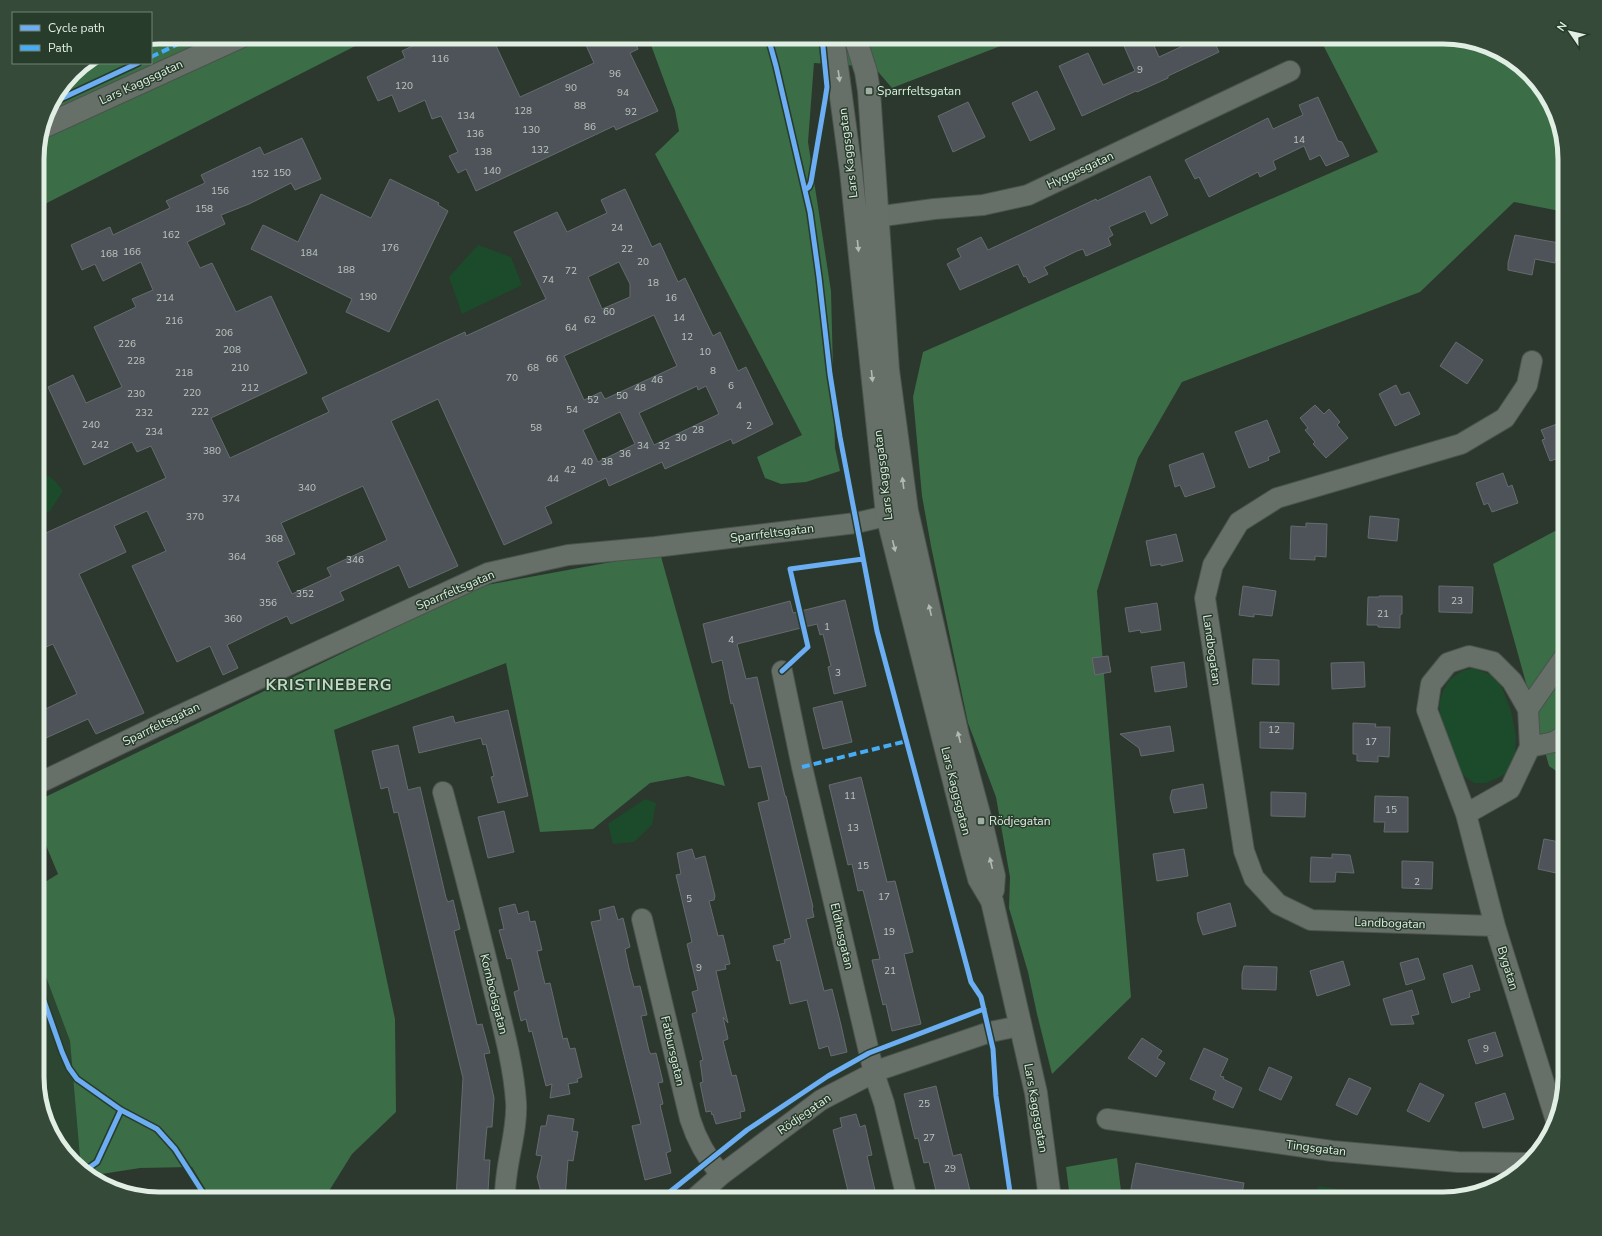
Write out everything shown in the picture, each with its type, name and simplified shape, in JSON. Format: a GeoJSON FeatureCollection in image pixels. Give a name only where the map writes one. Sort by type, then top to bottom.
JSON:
{"type":"FeatureCollection","features":[{"type":"Feature","properties":{"kind":"street","name":"Lars Kaggsgatan"},"geometry":{"type":"LineString","coordinates":[[50,124],[225,44]]}},
{"type":"Feature","properties":{"kind":"street","name":"Lars Kaggsgatan"},"geometry":{"type":"LineString","coordinates":[[834,44],[845,125],[855,220],[897,513],[974,859],[979,879],[992,901],[1036,1093],[1049,1192]]}},
{"type":"Feature","properties":{"kind":"street","name":"Lars Kaggsgatan"},"geometry":{"type":"LineString","coordinates":[[857,44],[866,72],[869,92],[897,513]]}},
{"type":"Feature","properties":{"kind":"street","name":"Hyggesgatan"},"geometry":{"type":"LineString","coordinates":[[855,220],[983,205],[1028,194],[1290,72]]}},
{"type":"Feature","properties":{"kind":"street","name":"Landbogatan"},"geometry":{"type":"LineString","coordinates":[[1495,926],[1311,920],[1278,904],[1254,878],[1244,851],[1205,598],[1213,565],[1239,522],[1277,498],[1462,444],[1505,418],[1527,385],[1532,361]]}},
{"type":"Feature","properties":{"kind":"street","name":"Sparrfeltsgatan"},"geometry":{"type":"LineString","coordinates":[[44,781],[174,718],[488,573],[568,554],[655,546],[856,523],[897,513]]}},
{"type":"Feature","properties":{"kind":"street","name":"Bygatan"},"geometry":{"type":"LineString","coordinates":[[1466,814],[1510,788],[1530,747],[1528,709],[1512,681],[1493,662],[1469,656],[1448,663],[1431,684],[1427,710],[1466,814],[1495,926],[1553,1111]]}},
{"type":"Feature","properties":{"kind":"street"},"geometry":{"type":"LineString","coordinates":[[1528,709],[1558,666]]}},
{"type":"Feature","properties":{"kind":"street","name":"Eldhusgatan"},"geometry":{"type":"LineString","coordinates":[[782,671],[804,774],[874,1073],[884,1103],[905,1192]]}},
{"type":"Feature","properties":{"kind":"street"},"geometry":{"type":"LineString","coordinates":[[1530,747],[1554,742],[1558,739]]}},
{"type":"Feature","properties":{"kind":"street","name":"Kornbodsgatan"},"geometry":{"type":"LineString","coordinates":[[444,792],[506,1038],[514,1083],[516,1105],[506,1192]]}},
{"type":"Feature","properties":{"kind":"street","name":"Fatbursgatan"},"geometry":{"type":"LineString","coordinates":[[642,919],[690,1119],[696,1138],[709,1160],[721,1175]]}},
{"type":"Feature","properties":{"kind":"street","name":"Rödjegatan"},"geometry":{"type":"LineString","coordinates":[[702,1192],[721,1175],[821,1100],[874,1073],[990,1032],[1020,1026]]}},
{"type":"Feature","properties":{"kind":"street","name":"Tingsgatan"},"geometry":{"type":"LineString","coordinates":[[1107,1119],[1332,1151],[1458,1162],[1519,1163]]}},
{"type":"Feature","properties":{"kind":"shaded area"},"geometry":{"type":"Polygon","coordinates":[[[478,245],[511,257],[522,285],[462,314],[449,277],[478,245]]]}},
{"type":"Feature","properties":{"kind":"shaded area"},"geometry":{"type":"Polygon","coordinates":[[[44,474],[55,481],[63,491],[50,511],[44,514],[44,474]]]}},
{"type":"Feature","properties":{"kind":"shaded area"},"geometry":{"type":"Polygon","coordinates":[[[1473,668],[1491,675],[1501,685],[1511,711],[1516,736],[1515,757],[1504,775],[1486,783],[1474,783],[1460,773],[1441,720],[1439,704],[1443,691],[1450,679],[1462,671],[1473,668]]]}},
{"type":"Feature","properties":{"kind":"shaded area"},"geometry":{"type":"Polygon","coordinates":[[[645,799],[656,803],[652,825],[634,842],[613,844],[608,824],[645,799]]]}},
{"type":"Feature","properties":{"kind":"shaded area"},"geometry":{"type":"Polygon","coordinates":[[[44,972],[70,1041],[80,1160],[72,1153],[56,1128],[50,1114],[45,1092],[44,972]]]}},
{"type":"Feature","properties":{"kind":"shaded area"},"geometry":{"type":"Polygon","coordinates":[[[1319,1186],[1355,1192],[1315,1192],[1319,1186]]]}},
{"type":"Feature","properties":{"kind":"green space"},"geometry":{"type":"Polygon","coordinates":[[[152,44],[359,44],[44,204],[44,151],[48,129],[53,115],[59,101],[72,83],[83,72],[94,64],[152,64],[152,44]]]}},
{"type":"Feature","properties":{"kind":"green space"},"geometry":{"type":"Polygon","coordinates":[[[651,44],[1006,44],[892,88],[874,67],[814,63],[808,142],[831,291],[835,448],[840,471],[806,482],[781,484],[765,478],[757,457],[802,435],[655,154],[679,131],[675,110],[651,44]]]}},
{"type":"Feature","properties":{"kind":"green space"},"geometry":{"type":"Polygon","coordinates":[[[1323,44],[1443,44],[1466,46],[1480,50],[1501,59],[1513,68],[1534,89],[1543,101],[1556,136],[1558,151],[1558,211],[1514,202],[1420,292],[1182,382],[1138,458],[1097,591],[1131,997],[1052,1074],[1028,972],[1009,908],[1010,877],[996,797],[968,723],[922,496],[913,397],[923,352],[1378,152],[1323,44]]]}},
{"type":"Feature","properties":{"kind":"green space"},"geometry":{"type":"Polygon","coordinates":[[[1555,531],[1558,533],[1558,772],[1549,766],[1493,564],[1555,531]]]}},
{"type":"Feature","properties":{"kind":"green space"},"geometry":{"type":"Polygon","coordinates":[[[660,553],[725,786],[688,776],[650,783],[593,829],[540,832],[506,663],[334,730],[395,1019],[396,1112],[352,1154],[328,1192],[207,1192],[192,1167],[140,1168],[98,1175],[80,1160],[70,1041],[44,972],[44,883],[58,874],[44,841],[44,798],[481,586],[660,553]]]}},
{"type":"Feature","properties":{"kind":"green space"},"geometry":{"type":"Polygon","coordinates":[[[1117,1158],[1121,1192],[1069,1192],[1066,1167],[1117,1158]]]}},
{"type":"Feature","properties":{"kind":"building"},"geometry":{"type":"Polygon","coordinates":[[[416,44],[495,44],[520,97],[594,63],[585,44],[636,44],[638,49],[630,53],[658,111],[616,130],[614,126],[476,191],[466,169],[458,173],[449,156],[458,152],[441,116],[432,119],[425,100],[399,112],[392,95],[378,101],[367,77],[405,58],[402,51],[416,44]]]}},
{"type":"Feature","properties":{"kind":"building"},"geometry":{"type":"Polygon","coordinates":[[[1123,44],[1153,44],[1159,57],[1187,44],[1215,44],[1219,52],[1168,76],[1168,78],[1082,116],[1059,66],[1088,53],[1103,85],[1135,71],[1123,44]]]}},
{"type":"Feature","properties":{"kind":"building"},"geometry":{"type":"Polygon","coordinates":[[[1037,91],[1055,129],[1030,141],[1012,103],[1037,91]]]}},
{"type":"Feature","properties":{"kind":"building"},"geometry":{"type":"Polygon","coordinates":[[[1318,97],[1338,141],[1342,142],[1349,156],[1326,166],[1320,155],[1310,160],[1304,146],[1273,161],[1276,169],[1260,177],[1258,172],[1209,197],[1199,177],[1195,179],[1185,160],[1268,118],[1273,129],[1303,115],[1299,105],[1318,97]]]}},
{"type":"Feature","properties":{"kind":"building"},"geometry":{"type":"Polygon","coordinates":[[[968,102],[985,137],[953,152],[938,116],[968,102]]]}},
{"type":"Feature","properties":{"kind":"building"},"geometry":{"type":"Polygon","coordinates":[[[302,138],[321,179],[295,190],[291,183],[249,204],[221,215],[225,224],[187,242],[200,268],[212,263],[236,312],[271,296],[307,373],[211,418],[230,458],[329,412],[322,398],[465,332],[466,336],[546,299],[514,232],[557,212],[567,232],[607,213],[601,200],[625,189],[652,247],[660,243],[678,282],[685,278],[713,336],[720,332],[738,371],[746,367],[773,424],[733,444],[731,439],[665,469],[662,462],[609,486],[606,478],[545,507],[552,523],[504,545],[438,399],[391,421],[458,566],[409,588],[399,565],[340,592],[344,600],[291,624],[287,616],[227,645],[238,668],[223,675],[210,646],[177,662],[132,566],[166,551],[147,511],[114,526],[126,552],[79,574],[144,713],[96,734],[88,719],[44,739],[44,710],[77,694],[53,644],[44,648],[44,534],[166,478],[151,446],[137,452],[132,442],[84,465],[48,387],[73,375],[86,403],[122,387],[94,327],[136,307],[132,299],[153,290],[141,262],[103,281],[95,264],[82,270],[71,245],[110,227],[113,235],[170,208],[166,201],[205,183],[201,175],[260,147],[264,155],[302,138]],[[619,262],[588,277],[602,309],[630,297],[630,284],[619,262]],[[654,315],[564,356],[584,400],[601,392],[605,399],[677,366],[654,315]],[[697,386],[639,413],[654,445],[719,414],[706,386],[698,390],[697,386]],[[620,412],[583,430],[598,462],[635,444],[620,412]],[[363,486],[281,523],[295,554],[277,562],[292,594],[331,576],[327,568],[387,540],[363,486]]]}},
{"type":"Feature","properties":{"kind":"building"},"geometry":{"type":"Polygon","coordinates":[[[1150,176],[1168,215],[1151,224],[1145,211],[1109,227],[1113,235],[1108,238],[1111,245],[1086,256],[1083,249],[1077,251],[1044,267],[1048,274],[1029,283],[1026,276],[1024,277],[1018,264],[960,290],[947,264],[961,257],[957,249],[981,237],[988,250],[1096,199],[1097,201],[1150,176]]]}},
{"type":"Feature","properties":{"kind":"building"},"geometry":{"type":"Polygon","coordinates":[[[390,179],[439,203],[438,205],[448,211],[389,332],[346,312],[352,299],[251,249],[263,225],[298,242],[321,194],[371,218],[390,179]]]}},
{"type":"Feature","properties":{"kind":"building"},"geometry":{"type":"Polygon","coordinates":[[[1515,235],[1558,243],[1555,263],[1535,259],[1532,275],[1508,270],[1508,263],[1515,235]]]}},
{"type":"Feature","properties":{"kind":"building"},"geometry":{"type":"Polygon","coordinates":[[[1456,342],[1483,360],[1467,384],[1440,366],[1456,342]]]}},
{"type":"Feature","properties":{"kind":"building"},"geometry":{"type":"Polygon","coordinates":[[[1396,385],[1401,395],[1409,392],[1420,414],[1395,426],[1379,394],[1396,385]]]}},
{"type":"Feature","properties":{"kind":"building"},"geometry":{"type":"Polygon","coordinates":[[[1315,405],[1324,414],[1329,409],[1340,422],[1337,425],[1348,438],[1326,458],[1313,444],[1315,442],[1305,430],[1308,428],[1300,418],[1315,405]]]}},
{"type":"Feature","properties":{"kind":"building"},"geometry":{"type":"Polygon","coordinates":[[[1267,420],[1280,452],[1268,457],[1269,460],[1249,468],[1235,432],[1267,420]]]}},
{"type":"Feature","properties":{"kind":"building"},"geometry":{"type":"Polygon","coordinates":[[[1558,424],[1558,458],[1550,461],[1542,440],[1545,439],[1541,430],[1558,424]]]}},
{"type":"Feature","properties":{"kind":"building"},"geometry":{"type":"Polygon","coordinates":[[[1203,453],[1215,487],[1185,497],[1180,485],[1175,487],[1169,465],[1203,453]]]}},
{"type":"Feature","properties":{"kind":"building"},"geometry":{"type":"Polygon","coordinates":[[[1503,473],[1508,487],[1512,485],[1518,503],[1492,512],[1488,503],[1484,505],[1476,483],[1503,473]]]}},
{"type":"Feature","properties":{"kind":"building"},"geometry":{"type":"Polygon","coordinates":[[[1370,516],[1399,519],[1397,541],[1368,538],[1370,516]]]}},
{"type":"Feature","properties":{"kind":"building"},"geometry":{"type":"Polygon","coordinates":[[[1306,523],[1327,524],[1326,557],[1315,556],[1315,560],[1290,559],[1291,526],[1306,527],[1306,523]]]}},
{"type":"Feature","properties":{"kind":"building"},"geometry":{"type":"Polygon","coordinates":[[[1176,534],[1183,561],[1161,566],[1161,564],[1151,566],[1146,541],[1176,534]]]}},
{"type":"Feature","properties":{"kind":"building"},"geometry":{"type":"Polygon","coordinates":[[[1243,586],[1276,591],[1272,616],[1254,614],[1254,617],[1239,615],[1243,586]]]}},
{"type":"Feature","properties":{"kind":"building"},"geometry":{"type":"Polygon","coordinates":[[[1439,586],[1473,587],[1472,613],[1439,612],[1439,586]]]}},
{"type":"Feature","properties":{"kind":"building"},"geometry":{"type":"Polygon","coordinates":[[[1402,596],[1400,628],[1367,625],[1368,597],[1402,596]]]}},
{"type":"Feature","properties":{"kind":"building"},"geometry":{"type":"Polygon","coordinates":[[[845,600],[866,686],[834,694],[828,667],[831,666],[823,634],[820,635],[817,624],[737,644],[746,679],[757,677],[813,907],[814,917],[806,919],[824,991],[832,989],[841,1025],[847,1052],[831,1056],[828,1046],[819,1049],[807,1000],[790,1004],[780,960],[777,961],[773,946],[785,943],[784,940],[791,938],[758,803],[769,800],[761,766],[749,768],[733,703],[731,704],[722,660],[712,663],[703,624],[790,601],[793,613],[845,600]]]}},
{"type":"Feature","properties":{"kind":"building"},"geometry":{"type":"Polygon","coordinates":[[[1157,603],[1161,630],[1141,633],[1140,630],[1129,632],[1125,608],[1157,603]]]}},
{"type":"Feature","properties":{"kind":"building"},"geometry":{"type":"Polygon","coordinates":[[[1108,656],[1111,672],[1095,675],[1092,658],[1108,656]]]}},
{"type":"Feature","properties":{"kind":"building"},"geometry":{"type":"Polygon","coordinates":[[[1253,659],[1279,660],[1279,685],[1252,684],[1253,659]]]}},
{"type":"Feature","properties":{"kind":"building"},"geometry":{"type":"Polygon","coordinates":[[[1184,662],[1187,687],[1155,692],[1151,667],[1184,662]]]}},
{"type":"Feature","properties":{"kind":"building"},"geometry":{"type":"Polygon","coordinates":[[[1364,662],[1365,687],[1332,689],[1331,663],[1364,662]]]}},
{"type":"Feature","properties":{"kind":"building"},"geometry":{"type":"Polygon","coordinates":[[[842,701],[852,742],[823,749],[813,708],[842,701]]]}},
{"type":"Feature","properties":{"kind":"building"},"geometry":{"type":"Polygon","coordinates":[[[508,710],[528,796],[498,803],[491,777],[494,776],[486,744],[483,745],[481,738],[419,753],[413,727],[453,716],[455,723],[508,710]]]}},
{"type":"Feature","properties":{"kind":"building"},"geometry":{"type":"Polygon","coordinates":[[[1260,722],[1294,723],[1293,749],[1260,748],[1260,722]]]}},
{"type":"Feature","properties":{"kind":"building"},"geometry":{"type":"Polygon","coordinates":[[[1353,723],[1376,724],[1375,727],[1390,727],[1389,757],[1378,756],[1378,762],[1357,761],[1357,754],[1353,754],[1353,723]]]}},
{"type":"Feature","properties":{"kind":"building"},"geometry":{"type":"Polygon","coordinates":[[[1170,726],[1174,751],[1141,756],[1139,748],[1120,734],[1170,726]]]}},
{"type":"Feature","properties":{"kind":"building"},"geometry":{"type":"Polygon","coordinates":[[[398,745],[408,790],[420,787],[446,898],[448,902],[453,900],[460,929],[454,931],[477,1025],[482,1024],[490,1053],[484,1054],[494,1098],[492,1127],[487,1127],[484,1160],[490,1160],[488,1191],[456,1192],[463,1078],[398,812],[394,813],[388,787],[381,789],[372,751],[398,745]]]}},
{"type":"Feature","properties":{"kind":"building"},"geometry":{"type":"Polygon","coordinates":[[[861,777],[887,882],[895,881],[913,952],[904,954],[921,1024],[892,1031],[886,1004],[883,1005],[872,960],[880,959],[863,890],[858,891],[852,864],[848,865],[829,785],[861,777]]]}},
{"type":"Feature","properties":{"kind":"building"},"geometry":{"type":"Polygon","coordinates":[[[1203,784],[1207,808],[1174,813],[1170,798],[1172,790],[1203,784]]]}},
{"type":"Feature","properties":{"kind":"building"},"geometry":{"type":"Polygon","coordinates":[[[1271,792],[1306,793],[1305,817],[1271,816],[1271,792]]]}},
{"type":"Feature","properties":{"kind":"building"},"geometry":{"type":"Polygon","coordinates":[[[1375,796],[1408,797],[1408,832],[1384,832],[1385,822],[1374,822],[1375,796]]]}},
{"type":"Feature","properties":{"kind":"building"},"geometry":{"type":"Polygon","coordinates":[[[504,811],[514,852],[488,858],[478,817],[504,811]]]}},
{"type":"Feature","properties":{"kind":"building"},"geometry":{"type":"Polygon","coordinates":[[[1544,839],[1558,842],[1558,873],[1538,869],[1544,839]]]}},
{"type":"Feature","properties":{"kind":"building"},"geometry":{"type":"Polygon","coordinates":[[[692,849],[695,859],[705,856],[715,896],[714,900],[709,901],[718,936],[723,935],[730,964],[725,965],[726,969],[716,971],[728,1023],[723,1017],[728,1039],[723,1041],[732,1076],[736,1075],[745,1111],[740,1112],[741,1118],[716,1124],[711,1111],[706,1112],[700,1083],[703,1082],[700,1061],[703,1060],[692,1014],[697,1012],[692,992],[698,990],[687,944],[692,942],[676,875],[681,874],[677,853],[692,849]]]}},
{"type":"Feature","properties":{"kind":"building"},"geometry":{"type":"Polygon","coordinates":[[[1184,849],[1188,876],[1157,881],[1153,854],[1184,849]]]}},
{"type":"Feature","properties":{"kind":"building"},"geometry":{"type":"Polygon","coordinates":[[[1332,854],[1350,855],[1354,873],[1336,872],[1335,882],[1310,882],[1311,857],[1332,858],[1332,854]]]}},
{"type":"Feature","properties":{"kind":"building"},"geometry":{"type":"Polygon","coordinates":[[[1402,861],[1433,862],[1432,889],[1402,888],[1402,861]]]}},
{"type":"Feature","properties":{"kind":"building"},"geometry":{"type":"Polygon","coordinates":[[[1230,903],[1236,926],[1203,935],[1197,913],[1230,903]]]}},
{"type":"Feature","properties":{"kind":"building"},"geometry":{"type":"Polygon","coordinates":[[[515,904],[518,914],[528,911],[530,922],[535,921],[542,950],[537,951],[545,984],[550,983],[563,1039],[567,1038],[570,1049],[575,1048],[582,1077],[577,1079],[578,1082],[568,1084],[570,1094],[550,1098],[552,1084],[546,1086],[532,1031],[529,1032],[526,1019],[521,1021],[514,992],[519,990],[511,958],[507,959],[499,930],[504,929],[499,908],[515,904]]]}},
{"type":"Feature","properties":{"kind":"building"},"geometry":{"type":"Polygon","coordinates":[[[614,906],[618,920],[623,918],[630,947],[625,949],[629,968],[634,987],[640,986],[647,1015],[641,1016],[649,1051],[651,1054],[656,1053],[663,1082],[658,1083],[663,1104],[660,1105],[671,1151],[666,1153],[671,1173],[645,1180],[632,1126],[641,1124],[591,922],[601,920],[599,910],[614,906]]]}},
{"type":"Feature","properties":{"kind":"building"},"geometry":{"type":"Polygon","coordinates":[[[1418,958],[1425,979],[1406,985],[1400,963],[1418,958]]]}},
{"type":"Feature","properties":{"kind":"building"},"geometry":{"type":"Polygon","coordinates":[[[1343,961],[1350,985],[1317,996],[1310,971],[1343,961]]]}},
{"type":"Feature","properties":{"kind":"building"},"geometry":{"type":"Polygon","coordinates":[[[1472,965],[1480,990],[1469,993],[1470,997],[1452,1003],[1443,974],[1472,965]]]}},
{"type":"Feature","properties":{"kind":"building"},"geometry":{"type":"Polygon","coordinates":[[[1244,966],[1277,967],[1276,990],[1242,989],[1242,974],[1244,966]]]}},
{"type":"Feature","properties":{"kind":"building"},"geometry":{"type":"Polygon","coordinates":[[[1412,990],[1419,1014],[1411,1016],[1414,1024],[1391,1025],[1383,999],[1412,990]]]}},
{"type":"Feature","properties":{"kind":"building"},"geometry":{"type":"Polygon","coordinates":[[[1495,1032],[1503,1056],[1476,1064],[1468,1040],[1495,1032]]]}},
{"type":"Feature","properties":{"kind":"building"},"geometry":{"type":"Polygon","coordinates":[[[1142,1038],[1162,1051],[1157,1058],[1165,1063],[1156,1077],[1128,1058],[1142,1038]]]}},
{"type":"Feature","properties":{"kind":"building"},"geometry":{"type":"Polygon","coordinates":[[[1204,1048],[1228,1059],[1220,1076],[1242,1088],[1233,1108],[1213,1099],[1216,1091],[1190,1079],[1204,1048]]]}},
{"type":"Feature","properties":{"kind":"building"},"geometry":{"type":"Polygon","coordinates":[[[1269,1067],[1292,1077],[1281,1100],[1259,1090],[1269,1067]]]}},
{"type":"Feature","properties":{"kind":"building"},"geometry":{"type":"Polygon","coordinates":[[[1349,1078],[1371,1088],[1357,1115],[1336,1105],[1349,1078]]]}},
{"type":"Feature","properties":{"kind":"building"},"geometry":{"type":"Polygon","coordinates":[[[1420,1083],[1444,1095],[1429,1122],[1407,1111],[1420,1083]]]}},
{"type":"Feature","properties":{"kind":"building"},"geometry":{"type":"Polygon","coordinates":[[[936,1086],[953,1156],[961,1154],[970,1192],[936,1192],[929,1162],[924,1163],[918,1138],[915,1139],[904,1094],[936,1086]]]}},
{"type":"Feature","properties":{"kind":"building"},"geometry":{"type":"Polygon","coordinates":[[[1505,1093],[1514,1119],[1483,1128],[1475,1103],[1505,1093]]]}},
{"type":"Feature","properties":{"kind":"building"},"geometry":{"type":"Polygon","coordinates":[[[856,1114],[860,1127],[865,1125],[872,1155],[867,1156],[875,1192],[848,1192],[833,1130],[842,1127],[840,1118],[856,1114]]]}},
{"type":"Feature","properties":{"kind":"building"},"geometry":{"type":"Polygon","coordinates":[[[548,1115],[574,1119],[572,1131],[578,1132],[573,1161],[568,1160],[566,1192],[541,1192],[537,1177],[542,1156],[536,1155],[541,1126],[546,1126],[548,1115]]]}},
{"type":"Feature","properties":{"kind":"building"},"geometry":{"type":"Polygon","coordinates":[[[1136,1163],[1244,1183],[1242,1192],[1130,1192],[1136,1163]]]}},
{"type":"Feature","properties":{"kind":"marked path"},"geometry":{"type":"LineString","coordinates":[[152,57],[178,44]]}},
{"type":"Feature","properties":{"kind":"marked path"},"geometry":{"type":"LineString","coordinates":[[802,767],[907,741]]}},
{"type":"Feature","properties":{"kind":"cycle path"},"geometry":{"type":"LineString","coordinates":[[770,44],[810,212],[830,374],[840,437],[877,631],[971,982],[981,997],[993,1049],[996,1096],[1010,1192]]}},
{"type":"Feature","properties":{"kind":"cycle path"},"geometry":{"type":"LineString","coordinates":[[805,190],[809,187],[811,182],[827,87],[823,44]]}},
{"type":"Feature","properties":{"kind":"cycle path"},"geometry":{"type":"LineString","coordinates":[[60,99],[136,64]]}},
{"type":"Feature","properties":{"kind":"cycle path"},"geometry":{"type":"LineString","coordinates":[[782,671],[808,647],[790,569],[863,559]]}},
{"type":"Feature","properties":{"kind":"cycle path"},"geometry":{"type":"LineString","coordinates":[[44,1001],[62,1052],[69,1068],[77,1079],[121,1110],[157,1129],[175,1149],[203,1192]]}},
{"type":"Feature","properties":{"kind":"cycle path"},"geometry":{"type":"LineString","coordinates":[[670,1192],[747,1130],[828,1076],[869,1053],[984,1009]]}},
{"type":"Feature","properties":{"kind":"cycle path"},"geometry":{"type":"LineString","coordinates":[[89,1168],[97,1162],[121,1110]]}},
{"type":"Feature","properties":{"kind":"place","name":"Sparrfeltsgatan"},"geometry":{"type":"Point","coordinates":[869,91]}},
{"type":"Feature","properties":{"kind":"place","name":"Rödjegatan"},"geometry":{"type":"Point","coordinates":[981,821]}},
{"type":"Feature","properties":{"kind":"district","name":"KRISTINEBERG"},"geometry":{"type":"Point","coordinates":[329,684]}}]}
